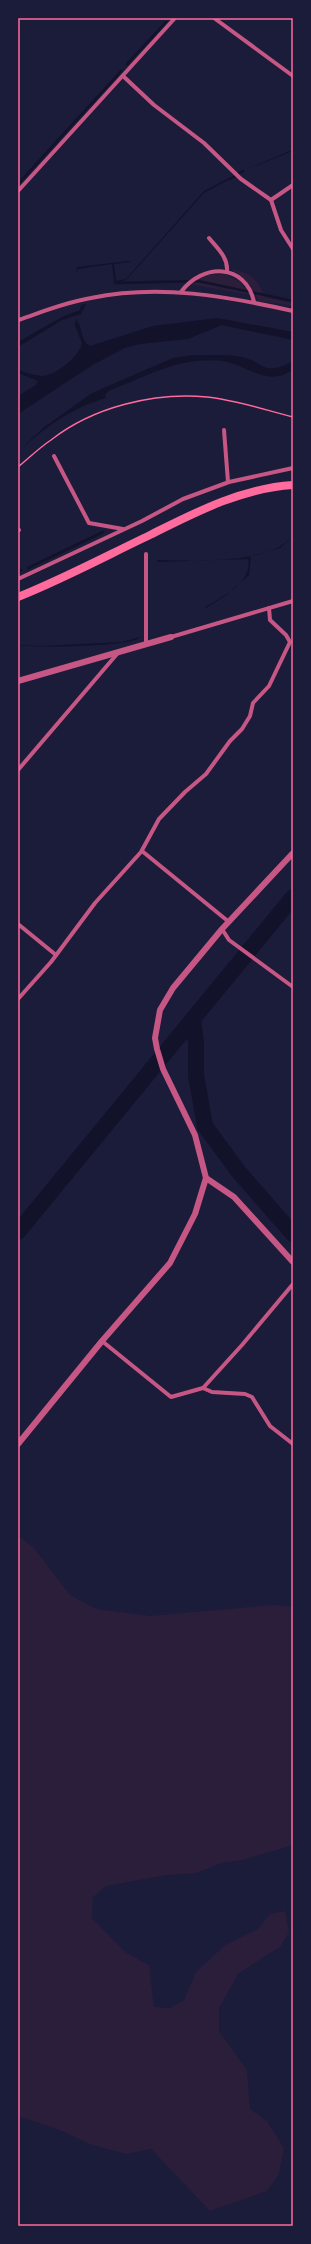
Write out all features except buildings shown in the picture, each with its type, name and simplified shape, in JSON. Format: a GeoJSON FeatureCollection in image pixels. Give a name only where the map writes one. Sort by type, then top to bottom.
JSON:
{"type":"FeatureCollection","features":[{"type":"Feature","properties":{"kind":"main road"},"geometry":{"type":"LineString","coordinates":[[18,597],[50,584],[206,508],[258,490],[293,484]]}},
{"type":"Feature","properties":{"kind":"street"},"geometry":{"type":"LineString","coordinates":[[214,18],[293,76]]}},
{"type":"Feature","properties":{"kind":"street"},"geometry":{"type":"LineString","coordinates":[[18,191],[123,76],[172,19]]}},
{"type":"Feature","properties":{"kind":"street"},"geometry":{"type":"LineString","coordinates":[[123,76],[154,105],[204,143],[241,179],[271,200],[281,230],[293,249]]}},
{"type":"Feature","properties":{"kind":"street"},"geometry":{"type":"LineString","coordinates":[[271,200],[293,185]]}},
{"type":"Feature","properties":{"kind":"street"},"geometry":{"type":"LineString","coordinates":[[209,238],[224,256],[228,265],[227,271]]}},
{"type":"Feature","properties":{"kind":"street"},"geometry":{"type":"LineString","coordinates":[[181,292],[188,282],[204,273],[227,271],[243,281],[252,293],[254,302]]}},
{"type":"Feature","properties":{"kind":"street"},"geometry":{"type":"LineString","coordinates":[[19,321],[91,298],[150,290],[181,292],[254,302],[293,311]]}},
{"type":"Feature","properties":{"kind":"street"},"geometry":{"type":"LineString","coordinates":[[224,430],[228,482]]}},
{"type":"Feature","properties":{"kind":"street"},"geometry":{"type":"LineString","coordinates":[[54,456],[89,523],[124,529]]}},
{"type":"Feature","properties":{"kind":"street"},"geometry":{"type":"LineString","coordinates":[[18,579],[124,529],[183,499],[228,482],[293,468]]}},
{"type":"Feature","properties":{"kind":"street"},"geometry":{"type":"LineString","coordinates":[[146,554],[146,643]]}},
{"type":"Feature","properties":{"kind":"street"},"geometry":{"type":"LineString","coordinates":[[18,681],[116,654],[146,643],[293,601]]}},
{"type":"Feature","properties":{"kind":"street"},"geometry":{"type":"LineString","coordinates":[[18,999],[56,954],[95,903],[142,851],[159,819],[185,792],[206,774],[230,741],[247,722],[256,699],[269,686],[290,642],[286,635],[270,620],[269,608]]}},
{"type":"Feature","properties":{"kind":"street"},"geometry":{"type":"LineString","coordinates":[[18,770],[116,654]]}},
{"type":"Feature","properties":{"kind":"street"},"geometry":{"type":"LineString","coordinates":[[142,851],[229,922]]}},
{"type":"Feature","properties":{"kind":"street"},"geometry":{"type":"LineString","coordinates":[[18,1444],[102,1341],[170,1264],[195,1214],[206,1178],[195,1135],[163,1069],[155,1038],[160,1010],[173,988],[222,929],[293,853]]}},
{"type":"Feature","properties":{"kind":"street"},"geometry":{"type":"LineString","coordinates":[[18,924],[56,954]]}},
{"type":"Feature","properties":{"kind":"street"},"geometry":{"type":"LineString","coordinates":[[222,929],[229,940],[293,987]]}},
{"type":"Feature","properties":{"kind":"street"},"geometry":{"type":"LineString","coordinates":[[206,1178],[234,1197],[293,1262]]}},
{"type":"Feature","properties":{"kind":"street"},"geometry":{"type":"LineString","coordinates":[[102,1341],[171,1397],[203,1388],[242,1345],[293,1284]]}},
{"type":"Feature","properties":{"kind":"street"},"geometry":{"type":"LineString","coordinates":[[203,1388],[212,1392],[245,1394],[252,1397],[270,1426],[293,1444]]}},
{"type":"Feature","properties":{"kind":"path"},"geometry":{"type":"LineString","coordinates":[[18,467],[51,439],[86,418],[124,404],[170,397],[206,397],[293,417]]}},
{"type":"Feature","properties":{"kind":"shaded area"},"geometry":{"type":"Polygon","coordinates":[[[292,150],[290,152],[240,172],[292,150]]]}},
{"type":"Feature","properties":{"kind":"shaded area"},"geometry":{"type":"Polygon","coordinates":[[[231,177],[232,178],[204,193],[126,280],[113,284],[112,264],[78,269],[76,273],[77,267],[129,261],[130,262],[114,264],[116,281],[126,279],[204,191],[231,177]]]}},
{"type":"Feature","properties":{"kind":"shaded area"},"geometry":{"type":"Polygon","coordinates":[[[231,269],[238,270],[252,277],[259,285],[265,297],[293,303],[293,306],[258,301],[254,291],[248,283],[231,269]]]}},
{"type":"Feature","properties":{"kind":"shaded area"},"geometry":{"type":"Polygon","coordinates":[[[226,274],[240,282],[251,295],[194,285],[193,283],[206,275],[226,274]]]}},
{"type":"Feature","properties":{"kind":"shaded area"},"geometry":{"type":"Polygon","coordinates":[[[86,304],[81,314],[62,320],[18,347],[18,342],[62,317],[80,310],[81,305],[86,304]]]}},
{"type":"Feature","properties":{"kind":"shaded area"},"geometry":{"type":"Polygon","coordinates":[[[217,318],[293,332],[293,340],[222,325],[188,339],[140,344],[125,348],[94,364],[18,414],[18,396],[36,385],[38,381],[18,373],[18,369],[29,374],[42,376],[53,373],[72,359],[77,354],[82,343],[75,326],[76,319],[85,341],[90,346],[153,326],[217,318]]]}},
{"type":"Feature","properties":{"kind":"shaded area"},"geometry":{"type":"Polygon","coordinates":[[[192,355],[236,356],[245,358],[268,368],[282,366],[293,361],[293,369],[284,375],[275,377],[258,374],[231,363],[207,360],[163,369],[108,391],[105,395],[106,398],[82,407],[60,419],[38,434],[19,451],[43,428],[92,393],[173,358],[192,355]]]}},
{"type":"Feature","properties":{"kind":"shaded area"},"geometry":{"type":"Polygon","coordinates":[[[293,536],[280,548],[269,551],[279,547],[293,536]]]}},
{"type":"Feature","properties":{"kind":"shaded area"},"geometry":{"type":"Polygon","coordinates":[[[251,556],[249,575],[239,584],[246,575],[248,559],[211,560],[251,556]]]}},
{"type":"Feature","properties":{"kind":"shaded area"},"geometry":{"type":"Polygon","coordinates":[[[157,560],[201,561],[157,562],[157,560]]]}},
{"type":"Feature","properties":{"kind":"shaded area"},"geometry":{"type":"Polygon","coordinates":[[[231,591],[225,596],[206,608],[205,607],[220,599],[231,591]]]}},
{"type":"Feature","properties":{"kind":"shaded area"},"geometry":{"type":"Polygon","coordinates":[[[140,637],[121,643],[103,645],[41,646],[122,642],[140,637]]]}},
{"type":"Feature","properties":{"kind":"shaded area"},"geometry":{"type":"Polygon","coordinates":[[[18,1536],[34,1548],[70,1595],[96,1609],[151,1616],[273,1605],[293,1607],[293,1845],[243,1860],[221,1863],[197,1873],[167,1875],[106,1886],[92,1898],[92,1918],[125,1952],[149,1965],[154,2007],[170,2008],[184,2000],[196,1972],[225,1945],[258,1929],[270,1914],[285,1911],[289,1932],[281,1946],[238,1974],[219,2008],[219,2031],[247,2070],[250,2109],[267,2121],[284,2148],[279,2174],[267,2191],[210,2211],[151,2149],[126,2154],[92,2145],[57,2129],[18,2116],[18,1536]]]}},
{"type":"Feature","properties":{"kind":"waterway"},"geometry":{"type":"LineString","coordinates":[[127,64],[166,22]]}},
{"type":"Feature","properties":{"kind":"waterway"},"geometry":{"type":"LineString","coordinates":[[18,184],[121,71]]}},
{"type":"Feature","properties":{"kind":"waterway"},"geometry":{"type":"LineString","coordinates":[[230,179],[243,171]]}},
{"type":"Feature","properties":{"kind":"waterway"},"geometry":{"type":"LineString","coordinates":[[117,283],[198,281],[293,301]]}},
{"type":"Feature","properties":{"kind":"waterway"},"geometry":{"type":"LineString","coordinates":[[28,568],[103,532]]}},
{"type":"Feature","properties":{"kind":"waterway"},"geometry":{"type":"LineString","coordinates":[[18,1232],[293,897]]}},
{"type":"Feature","properties":{"kind":"waterway"},"geometry":{"type":"LineString","coordinates":[[193,1020],[196,1043],[196,1075],[205,1126],[238,1171],[293,1234]]}}]}
